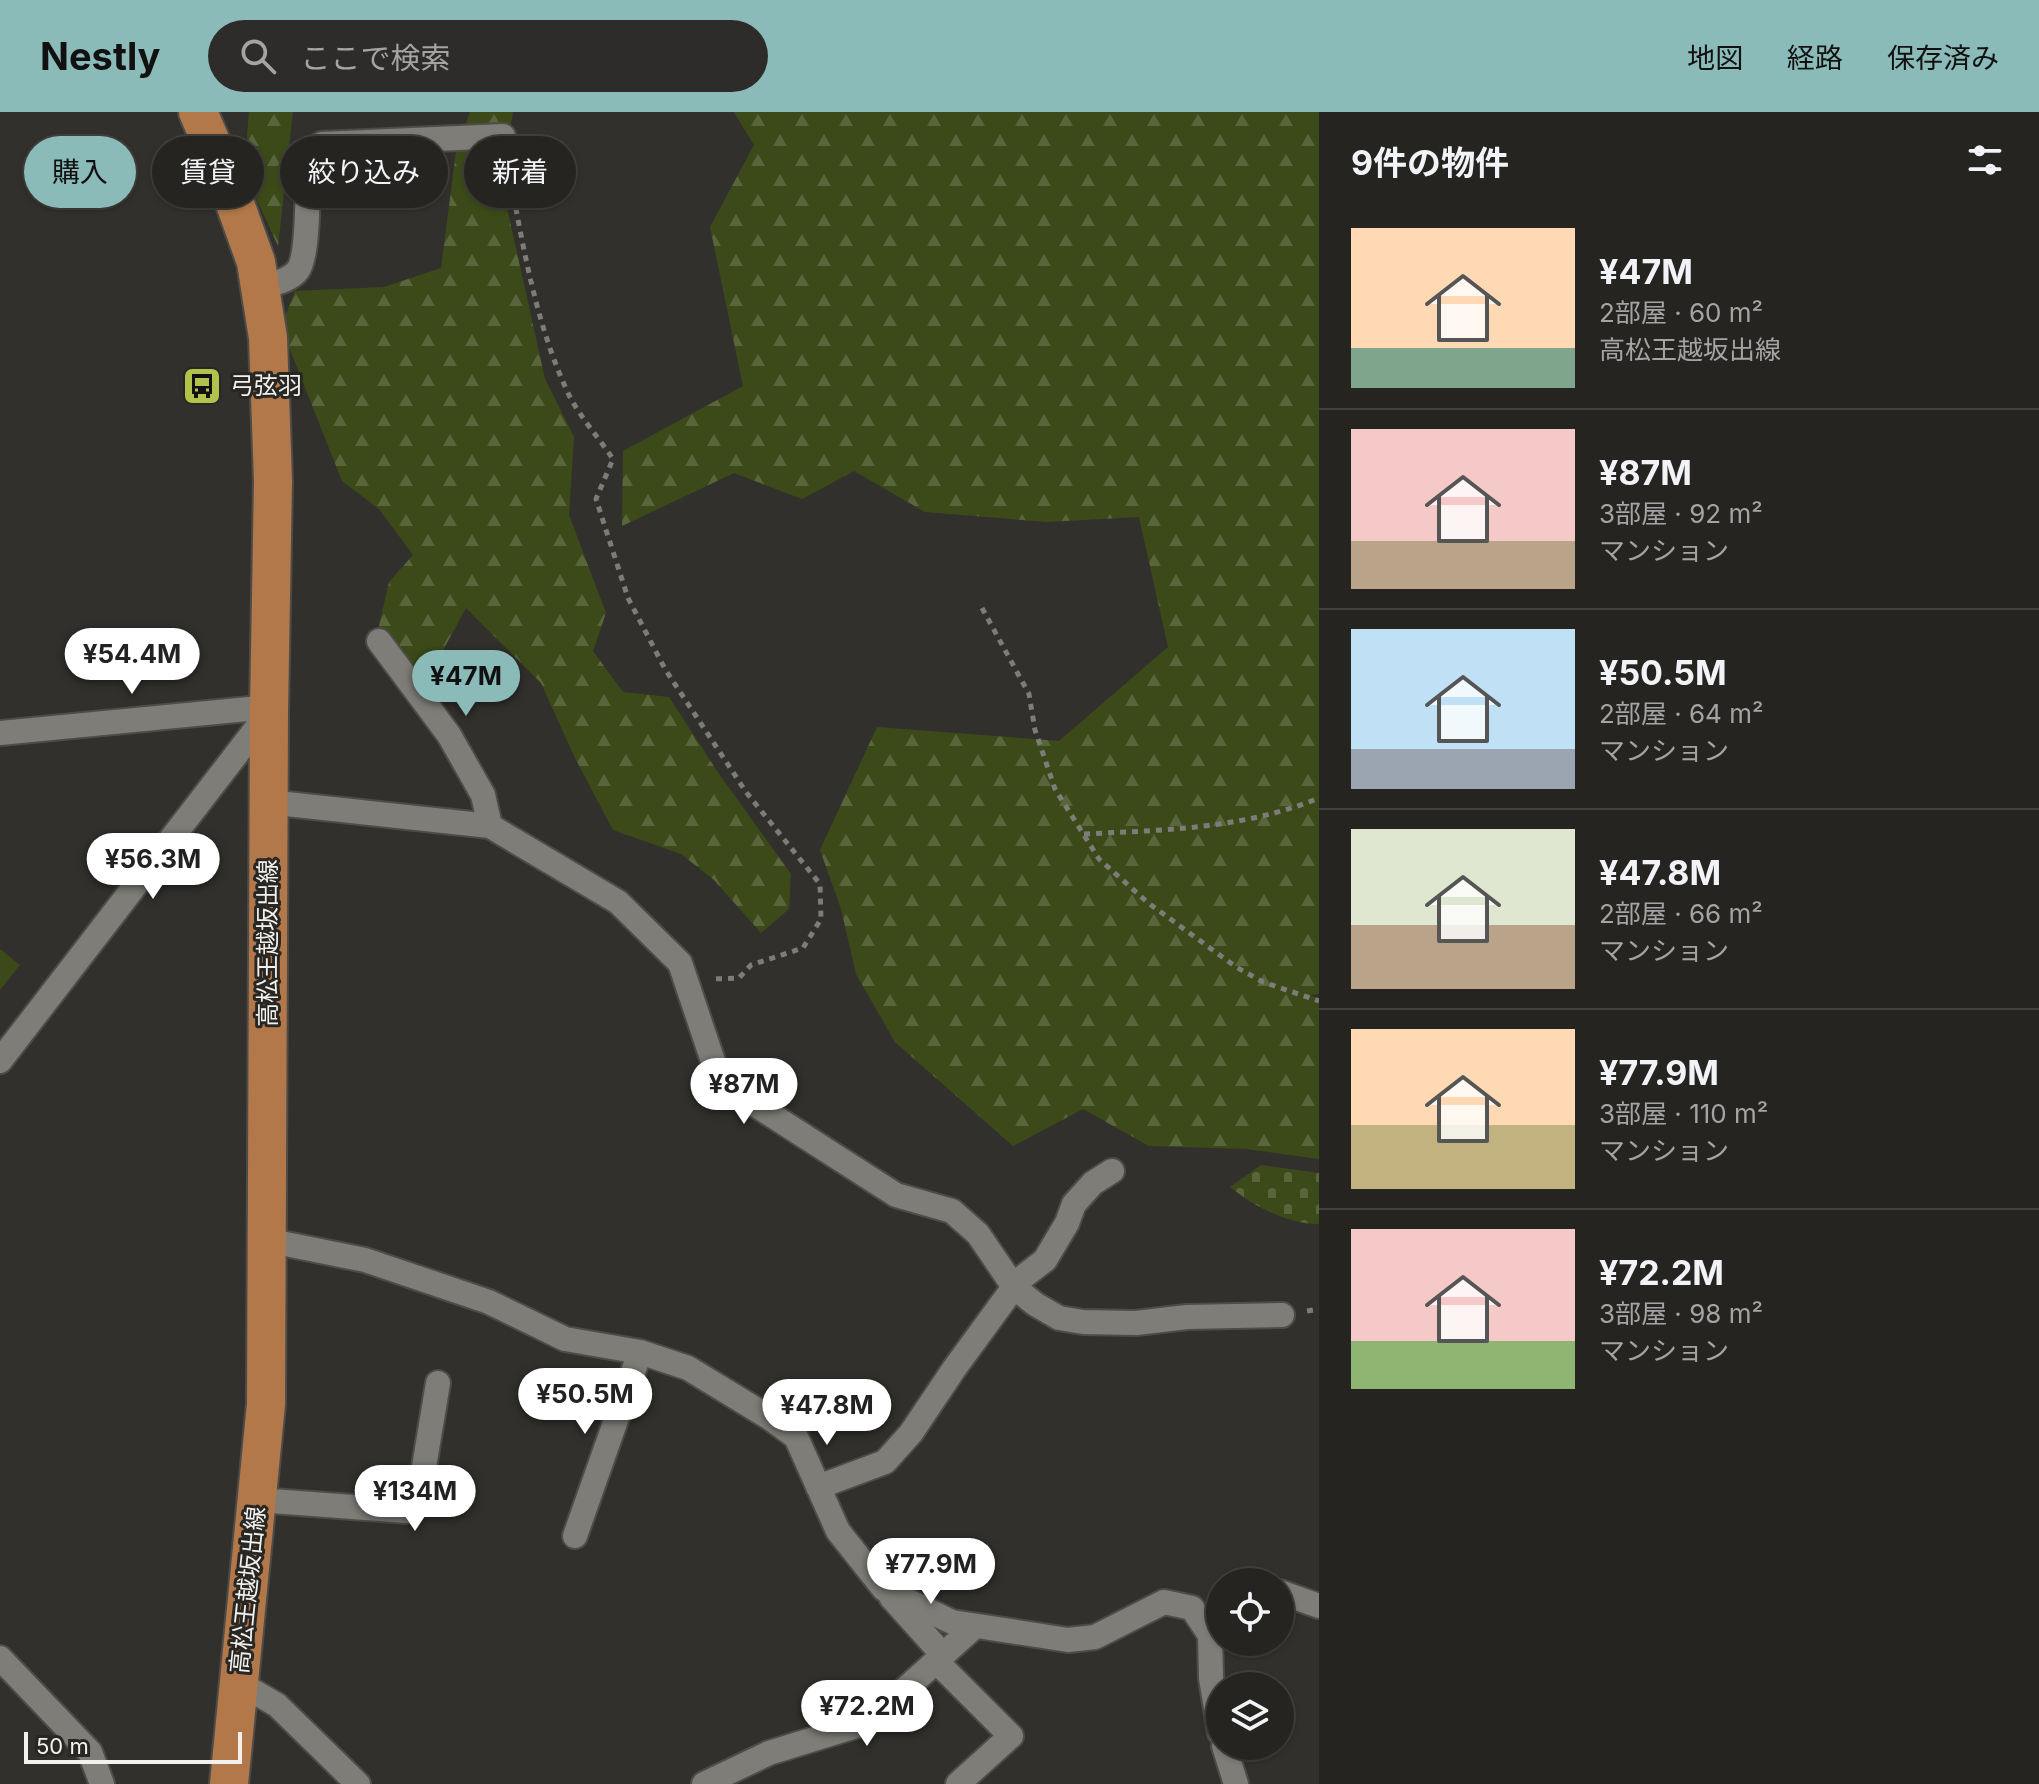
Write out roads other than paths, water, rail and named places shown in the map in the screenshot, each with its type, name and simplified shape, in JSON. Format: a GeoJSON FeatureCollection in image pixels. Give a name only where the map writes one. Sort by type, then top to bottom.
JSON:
{"type":"FeatureCollection","features":[{"type":"Feature","properties":{"kind":"main road","name":"高松王越坂出線"},"geometry":{"type":"LineString","coordinates":[[198,112],[223,170],[256,262],[268,338],[273,481],[268,802],[266,1404],[229,1784]]}},
{"type":"Feature","properties":{"kind":"street"},"geometry":{"type":"LineString","coordinates":[[259,288],[289,278],[299,269],[305,250],[308,152],[322,144],[464,138]]}},
{"type":"Feature","properties":{"kind":"street"},"geometry":{"type":"LineString","coordinates":[[379,641],[449,735],[483,795],[490,826]]}},
{"type":"Feature","properties":{"kind":"street"},"geometry":{"type":"LineString","coordinates":[[0,733],[269,709]]}},
{"type":"Feature","properties":{"kind":"street"},"geometry":{"type":"LineString","coordinates":[[0,1061],[269,709]]}},
{"type":"Feature","properties":{"kind":"street"},"geometry":{"type":"LineString","coordinates":[[268,802],[490,826],[618,902],[680,963],[720,1082],[896,1195],[952,1211],[978,1234],[1014,1287],[1059,1318],[1083,1322],[1136,1323],[1187,1317],[1282,1315]]}},
{"type":"Feature","properties":{"kind":"street"},"geometry":{"type":"LineString","coordinates":[[818,1487],[885,1462],[911,1433],[1014,1287],[1045,1260],[1067,1223],[1074,1204],[1093,1183],[1112,1171]]}},
{"type":"Feature","properties":{"kind":"street"},"geometry":{"type":"LineString","coordinates":[[266,1240],[365,1260],[489,1302],[565,1339],[640,1352],[688,1368],[796,1437],[838,1531],[940,1658],[1011,1736],[958,1784]]}},
{"type":"Feature","properties":{"kind":"street"},"geometry":{"type":"LineString","coordinates":[[575,1536],[640,1352]]}},
{"type":"Feature","properties":{"kind":"street"},"geometry":{"type":"LineString","coordinates":[[258,1500],[407,1511],[419,1497],[438,1383]]}},
{"type":"Feature","properties":{"kind":"street"},"geometry":{"type":"LineString","coordinates":[[884,1589],[952,1622],[1068,1640],[1095,1637],[1164,1602],[1192,1608],[1206,1618]]}},
{"type":"Feature","properties":{"kind":"street"},"geometry":{"type":"LineString","coordinates":[[1294,1597],[1319,1606]]}},
{"type":"Feature","properties":{"kind":"street"},"geometry":{"type":"LineString","coordinates":[[704,1784],[769,1753],[869,1722],[975,1626]]}},
{"type":"Feature","properties":{"kind":"street"},"geometry":{"type":"LineString","coordinates":[[0,1658],[90,1752],[102,1784]]}},
{"type":"Feature","properties":{"kind":"street"},"geometry":{"type":"LineString","coordinates":[[239,1683],[277,1705],[358,1784]]}},
{"type":"Feature","properties":{"kind":"street"},"geometry":{"type":"LineString","coordinates":[[1228,1760],[1236,1784]]}},
{"type":"Feature","properties":{"kind":"place","name":"弓弦羽"},"geometry":{"type":"Point","coordinates":[202,386]}}]}
